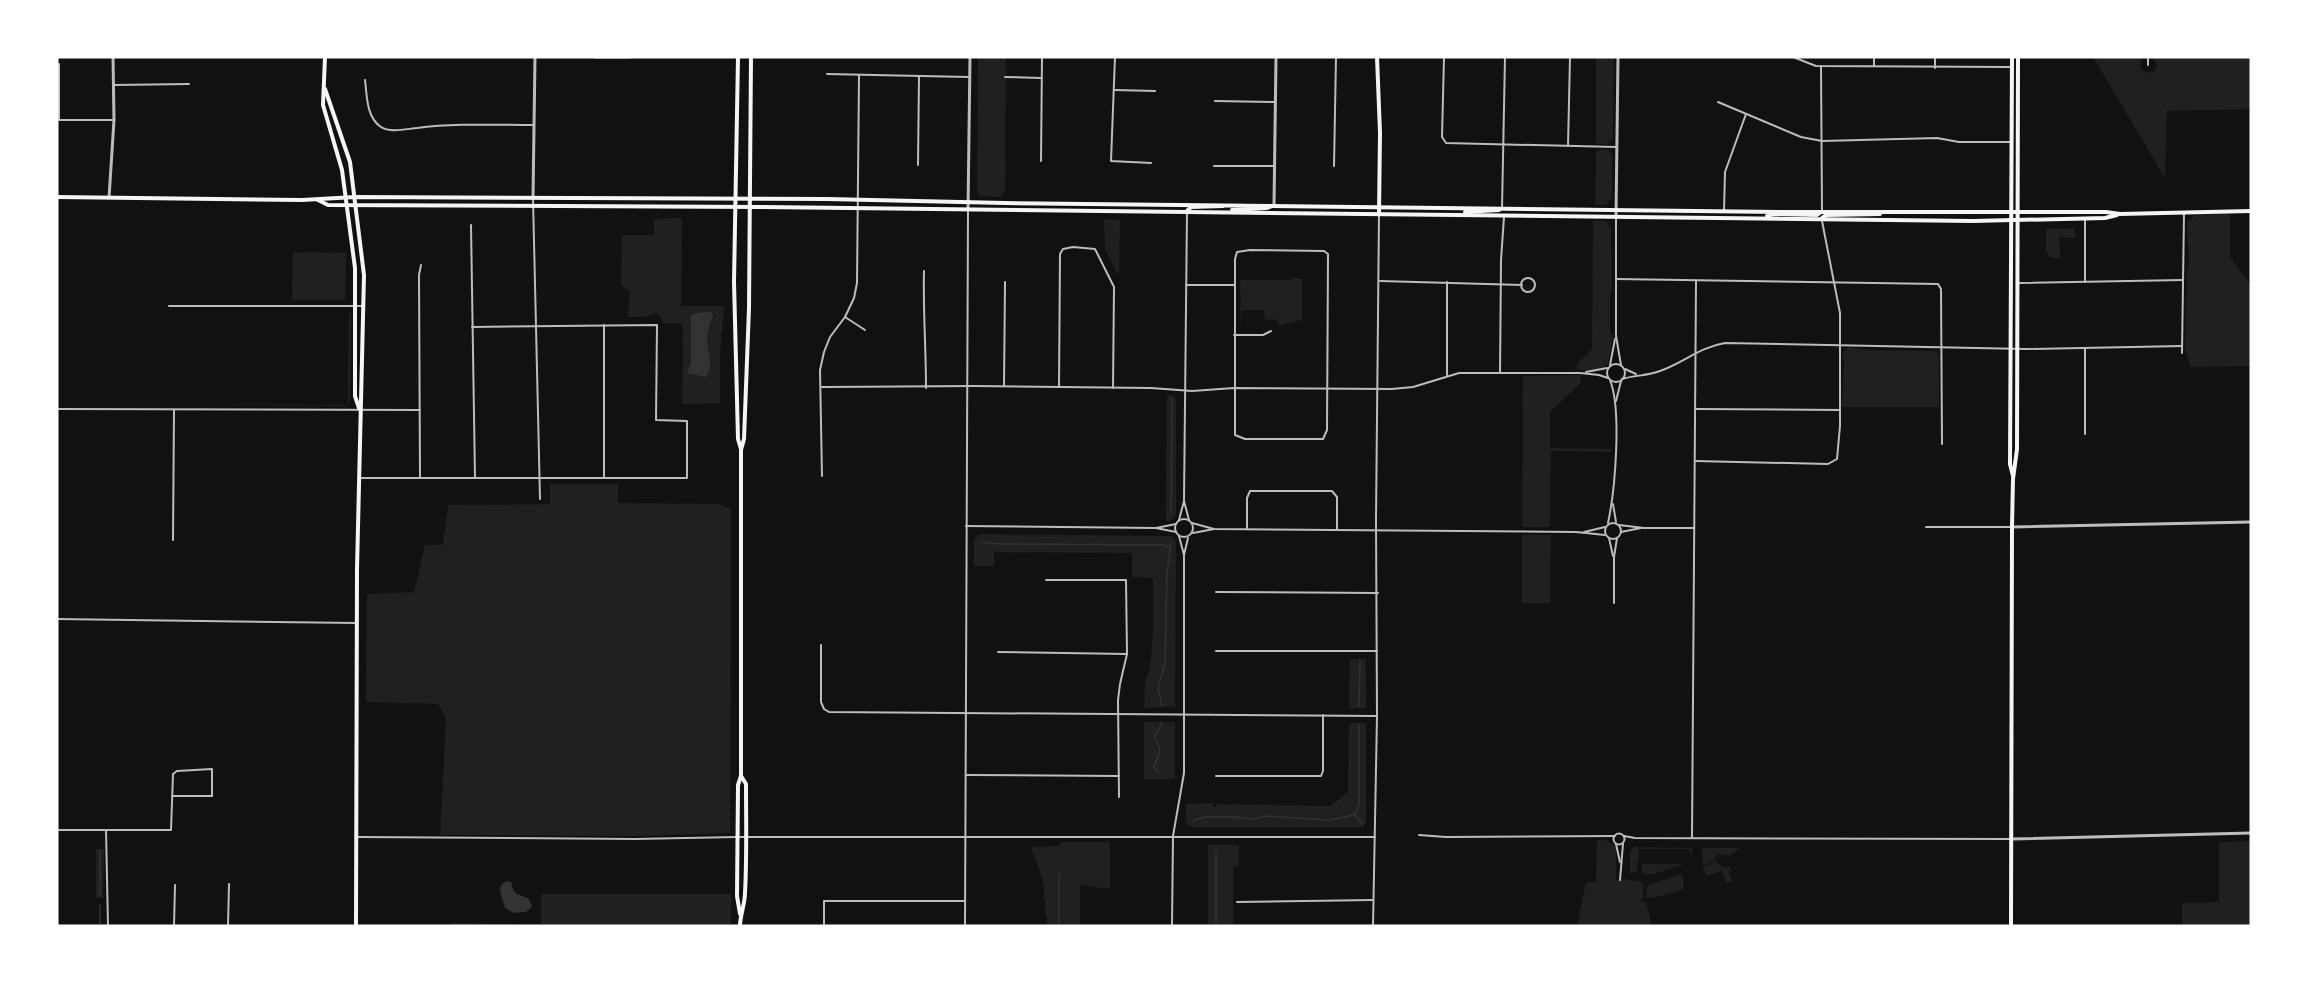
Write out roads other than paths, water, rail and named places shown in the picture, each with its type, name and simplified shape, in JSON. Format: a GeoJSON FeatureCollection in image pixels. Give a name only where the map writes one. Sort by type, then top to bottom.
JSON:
{"type":"FeatureCollection","features":[{"type":"Feature","properties":{"kind":"main road"},"geometry":{"type":"LineString","coordinates":[[325,57],[323,105],[339,157],[355,268],[355,396],[359,409]]}},
{"type":"Feature","properties":{"kind":"main road"},"geometry":{"type":"LineString","coordinates":[[738,57],[735,207],[736,373],[738,439],[741,450],[741,776],[738,785],[737,837],[737,896],[740,926]]}},
{"type":"Feature","properties":{"kind":"main road"},"geometry":{"type":"LineString","coordinates":[[741,450],[744,439],[748,357],[751,57]]}},
{"type":"Feature","properties":{"kind":"main road"},"geometry":{"type":"LineString","coordinates":[[1377,57],[1380,133],[1379,214]]}},
{"type":"Feature","properties":{"kind":"main road"},"geometry":{"type":"LineString","coordinates":[[2012,57],[2009,349],[2010,464],[2013,479]]}},
{"type":"Feature","properties":{"kind":"main road"},"geometry":{"type":"LineString","coordinates":[[2011,926],[2012,527],[2013,479],[2017,450],[2018,349],[2018,57]]}},
{"type":"Feature","properties":{"kind":"main road"},"geometry":{"type":"LineString","coordinates":[[325,89],[348,152],[362,256],[363,396],[359,409],[358,478],[357,926]]}},
{"type":"Feature","properties":{"kind":"main road"},"geometry":{"type":"LineString","coordinates":[[57,197],[317,200],[328,197],[858,199],[1502,209],[1761,218],[2010,221],[2104,219],[2120,214]]}},
{"type":"Feature","properties":{"kind":"main road"},"geometry":{"type":"LineString","coordinates":[[317,200],[328,206],[750,207],[1504,215],[1724,211],[2106,212],[2120,214],[2251,211]]}},
{"type":"Feature","properties":{"kind":"main road"},"geometry":{"type":"LineString","coordinates":[[1187,211],[1191,207],[1220,207],[1229,204]]}},
{"type":"Feature","properties":{"kind":"main road"},"geometry":{"type":"LineString","coordinates":[[1222,212],[1240,208],[1267,208],[1274,205]]}},
{"type":"Feature","properties":{"kind":"main road"},"geometry":{"type":"LineString","coordinates":[[1457,214],[1495,212],[1502,209]]}},
{"type":"Feature","properties":{"kind":"main road"},"geometry":{"type":"LineString","coordinates":[[1761,218],[1774,214],[1817,215],[1822,212]]}},
{"type":"Feature","properties":{"kind":"main road"},"geometry":{"type":"LineString","coordinates":[[1821,219],[1826,215],[1873,215],[1889,212]]}},
{"type":"Feature","properties":{"kind":"main road"},"geometry":{"type":"LineString","coordinates":[[740,914],[745,897],[746,838],[746,784],[741,776]]}},
{"type":"Feature","properties":{"kind":"street"},"geometry":{"type":"LineString","coordinates":[[109,198],[114,120],[112,57]]}},
{"type":"Feature","properties":{"kind":"street"},"geometry":{"type":"LineString","coordinates":[[535,57],[533,206],[540,499]]}},
{"type":"Feature","properties":{"kind":"street"},"geometry":{"type":"LineString","coordinates":[[595,57],[630,57]]}},
{"type":"Feature","properties":{"kind":"street"},"geometry":{"type":"LineString","coordinates":[[965,926],[970,57]]}},
{"type":"Feature","properties":{"kind":"street"},"geometry":{"type":"LineString","coordinates":[[1041,161],[1042,57]]}},
{"type":"Feature","properties":{"kind":"street"},"geometry":{"type":"LineString","coordinates":[[1115,57],[1111,160],[1151,163]]}},
{"type":"Feature","properties":{"kind":"street"},"geometry":{"type":"LineString","coordinates":[[1274,205],[1276,57]]}},
{"type":"Feature","properties":{"kind":"street"},"geometry":{"type":"LineString","coordinates":[[1334,166],[1336,57]]}},
{"type":"Feature","properties":{"kind":"street"},"geometry":{"type":"LineString","coordinates":[[1444,57],[1442,137],[1445,142],[1452,145],[1617,147]]}},
{"type":"Feature","properties":{"kind":"street"},"geometry":{"type":"LineString","coordinates":[[1502,209],[1505,57]]}},
{"type":"Feature","properties":{"kind":"street"},"geometry":{"type":"LineString","coordinates":[[1568,146],[1570,57]]}},
{"type":"Feature","properties":{"kind":"street"},"geometry":{"type":"LineString","coordinates":[[1615,404],[1625,372],[1616,336],[1618,57]]}},
{"type":"Feature","properties":{"kind":"street"},"geometry":{"type":"LineString","coordinates":[[1793,57],[1821,66],[2012,67]]}},
{"type":"Feature","properties":{"kind":"street"},"geometry":{"type":"LineString","coordinates":[[1806,62],[1808,57]]}},
{"type":"Feature","properties":{"kind":"street"},"geometry":{"type":"LineString","coordinates":[[1874,57],[1874,67]]}},
{"type":"Feature","properties":{"kind":"street"},"geometry":{"type":"LineString","coordinates":[[1935,57],[1935,68]]}},
{"type":"Feature","properties":{"kind":"street"},"geometry":{"type":"LineString","coordinates":[[2148,57],[2148,65]]}},
{"type":"Feature","properties":{"kind":"street"},"geometry":{"type":"LineString","coordinates":[[59,64],[59,120],[114,120]]}},
{"type":"Feature","properties":{"kind":"street"},"geometry":{"type":"LineString","coordinates":[[1821,66],[1822,212]]}},
{"type":"Feature","properties":{"kind":"street"},"geometry":{"type":"LineString","coordinates":[[827,74],[969,77]]}},
{"type":"Feature","properties":{"kind":"street"},"geometry":{"type":"LineString","coordinates":[[822,476],[820,370],[830,337],[845,317],[854,298],[857,283],[859,75]]}},
{"type":"Feature","properties":{"kind":"street"},"geometry":{"type":"LineString","coordinates":[[918,165],[919,76]]}},
{"type":"Feature","properties":{"kind":"street"},"geometry":{"type":"LineString","coordinates":[[1005,77],[1041,78]]}},
{"type":"Feature","properties":{"kind":"street"},"geometry":{"type":"LineString","coordinates":[[365,80],[369,111],[378,125],[385,129],[404,130],[440,125],[534,125]]}},
{"type":"Feature","properties":{"kind":"street"},"geometry":{"type":"LineString","coordinates":[[112,85],[189,84]]}},
{"type":"Feature","properties":{"kind":"street"},"geometry":{"type":"LineString","coordinates":[[1115,90],[1155,91]]}},
{"type":"Feature","properties":{"kind":"street"},"geometry":{"type":"LineString","coordinates":[[1215,101],[1276,102]]}},
{"type":"Feature","properties":{"kind":"street"},"geometry":{"type":"LineString","coordinates":[[1718,102],[1801,137],[1822,141],[1937,138],[1959,142],[2010,142]]}},
{"type":"Feature","properties":{"kind":"street"},"geometry":{"type":"LineString","coordinates":[[1724,211],[1725,172],[1746,114]]}},
{"type":"Feature","properties":{"kind":"street"},"geometry":{"type":"LineString","coordinates":[[1214,166],[1275,166]]}},
{"type":"Feature","properties":{"kind":"street"},"geometry":{"type":"LineString","coordinates":[[1184,555],[1176,532],[1176,524],[1184,501],[1187,211]]}},
{"type":"Feature","properties":{"kind":"street"},"geometry":{"type":"LineString","coordinates":[[2182,353],[2184,213]]}},
{"type":"Feature","properties":{"kind":"street"},"geometry":{"type":"LineString","coordinates":[[1373,926],[1377,716],[1376,437],[1379,389],[1379,214]]}},
{"type":"Feature","properties":{"kind":"street"},"geometry":{"type":"LineString","coordinates":[[1500,373],[1504,215]]}},
{"type":"Feature","properties":{"kind":"street"},"geometry":{"type":"LineString","coordinates":[[1695,461],[1828,464],[1836,461],[1840,410],[1840,313],[1821,219]]}},
{"type":"Feature","properties":{"kind":"street"},"geometry":{"type":"LineString","coordinates":[[2085,219],[2085,282]]}},
{"type":"Feature","properties":{"kind":"street"},"geometry":{"type":"LineString","coordinates":[[471,225],[475,478]]}},
{"type":"Feature","properties":{"kind":"street"},"geometry":{"type":"LineString","coordinates":[[1059,387],[1062,250],[1068,247],[1095,249],[1114,287],[1113,388]]}},
{"type":"Feature","properties":{"kind":"street"},"geometry":{"type":"LineString","coordinates":[[1314,250],[1327,253],[1327,430],[1325,437],[1317,439],[1236,437],[1235,285],[1237,252],[1314,250]]}},
{"type":"Feature","properties":{"kind":"street"},"geometry":{"type":"LineString","coordinates":[[420,478],[419,275],[421,265]]}},
{"type":"Feature","properties":{"kind":"street"},"geometry":{"type":"LineString","coordinates":[[924,271],[927,330],[926,388]]}},
{"type":"Feature","properties":{"kind":"street"},"geometry":{"type":"LineString","coordinates":[[1528,279],[1534,281],[1535,286],[1528,292],[1523,289],[1522,285],[1528,279]]}},
{"type":"Feature","properties":{"kind":"street"},"geometry":{"type":"LineString","coordinates":[[1616,279],[1938,284],[1941,289],[1942,444]]}},
{"type":"Feature","properties":{"kind":"street"},"geometry":{"type":"LineString","coordinates":[[1692,838],[1696,280]]}},
{"type":"Feature","properties":{"kind":"street"},"geometry":{"type":"LineString","coordinates":[[2018,283],[2183,280]]}},
{"type":"Feature","properties":{"kind":"street"},"geometry":{"type":"LineString","coordinates":[[1380,281],[1522,285]]}},
{"type":"Feature","properties":{"kind":"street"},"geometry":{"type":"LineString","coordinates":[[1004,387],[1005,282]]}},
{"type":"Feature","properties":{"kind":"street"},"geometry":{"type":"LineString","coordinates":[[1447,282],[1447,376]]}},
{"type":"Feature","properties":{"kind":"street"},"geometry":{"type":"LineString","coordinates":[[1186,285],[1235,285]]}},
{"type":"Feature","properties":{"kind":"street"},"geometry":{"type":"LineString","coordinates":[[169,306],[363,306]]}},
{"type":"Feature","properties":{"kind":"street"},"geometry":{"type":"LineString","coordinates":[[845,317],[864,330]]}},
{"type":"Feature","properties":{"kind":"street"},"geometry":{"type":"LineString","coordinates":[[604,325],[604,478]]}},
{"type":"Feature","properties":{"kind":"street"},"geometry":{"type":"LineString","coordinates":[[358,478],[687,478],[687,421],[656,420],[657,325],[472,327]]}},
{"type":"Feature","properties":{"kind":"street"},"geometry":{"type":"LineString","coordinates":[[1234,335],[1263,335],[1271,331]]}},
{"type":"Feature","properties":{"kind":"street"},"geometry":{"type":"LineString","coordinates":[[1605,535],[1605,527],[1613,501],[1615,404],[1606,373],[1616,336]]}},
{"type":"Feature","properties":{"kind":"street"},"geometry":{"type":"LineString","coordinates":[[822,387],[1379,389],[1413,387],[1447,376],[1466,373],[1580,373],[1599,375],[1615,382],[1639,374],[1662,370],[1703,349],[1725,343],[2009,349],[2182,346]]}},
{"type":"Feature","properties":{"kind":"street"},"geometry":{"type":"LineString","coordinates":[[2085,348],[2085,434]]}},
{"type":"Feature","properties":{"kind":"street"},"geometry":{"type":"LineString","coordinates":[[1580,373],[1616,363],[1639,374]]}},
{"type":"Feature","properties":{"kind":"street"},"geometry":{"type":"LineString","coordinates":[[1696,408],[1840,410]]}},
{"type":"Feature","properties":{"kind":"street"},"geometry":{"type":"LineString","coordinates":[[57,409],[420,410]]}},
{"type":"Feature","properties":{"kind":"street"},"geometry":{"type":"LineString","coordinates":[[173,540],[174,410]]}},
{"type":"Feature","properties":{"kind":"street"},"geometry":{"type":"LineString","coordinates":[[1247,529],[1247,495],[1250,491],[1258,491],[1334,492],[1337,497],[1338,529]]}},
{"type":"Feature","properties":{"kind":"street"},"geometry":{"type":"LineString","coordinates":[[1184,501],[1192,523],[1214,529]]}},
{"type":"Feature","properties":{"kind":"street"},"geometry":{"type":"LineString","coordinates":[[1613,501],[1621,532]]}},
{"type":"Feature","properties":{"kind":"street"},"geometry":{"type":"LineString","coordinates":[[1179,520],[1189,520]]}},
{"type":"Feature","properties":{"kind":"street"},"geometry":{"type":"LineString","coordinates":[[1926,527],[2251,522]]}},
{"type":"Feature","properties":{"kind":"street"},"geometry":{"type":"LineString","coordinates":[[1192,523],[1192,533]]}},
{"type":"Feature","properties":{"kind":"street"},"geometry":{"type":"LineString","coordinates":[[1608,523],[1644,528],[1695,528]]}},
{"type":"Feature","properties":{"kind":"street"},"geometry":{"type":"LineString","coordinates":[[1156,528],[1176,524]]}},
{"type":"Feature","properties":{"kind":"street"},"geometry":{"type":"LineString","coordinates":[[966,526],[1156,528],[1176,532]]}},
{"type":"Feature","properties":{"kind":"street"},"geometry":{"type":"LineString","coordinates":[[1584,532],[1605,527]]}},
{"type":"Feature","properties":{"kind":"street"},"geometry":{"type":"LineString","coordinates":[[1614,603],[1614,557],[1617,538],[1621,532],[1644,528]]}},
{"type":"Feature","properties":{"kind":"street"},"geometry":{"type":"LineString","coordinates":[[1179,536],[1214,529],[1338,529],[1584,532],[1617,538]]}},
{"type":"Feature","properties":{"kind":"street"},"geometry":{"type":"LineString","coordinates":[[1172,926],[1173,836],[1184,781],[1184,555],[1188,536]]}},
{"type":"Feature","properties":{"kind":"street"},"geometry":{"type":"LineString","coordinates":[[1609,538],[1614,557]]}},
{"type":"Feature","properties":{"kind":"street"},"geometry":{"type":"LineString","coordinates":[[1046,580],[1126,580],[1127,654],[1119,684],[1119,797]]}},
{"type":"Feature","properties":{"kind":"street"},"geometry":{"type":"LineString","coordinates":[[1216,592],[1378,593]]}},
{"type":"Feature","properties":{"kind":"street"},"geometry":{"type":"LineString","coordinates":[[57,619],[357,622]]}},
{"type":"Feature","properties":{"kind":"street"},"geometry":{"type":"LineString","coordinates":[[821,645],[820,698],[825,711],[893,714],[1377,716]]}},
{"type":"Feature","properties":{"kind":"street"},"geometry":{"type":"LineString","coordinates":[[1216,651],[1377,651]]}},
{"type":"Feature","properties":{"kind":"street"},"geometry":{"type":"LineString","coordinates":[[998,652],[1127,654]]}},
{"type":"Feature","properties":{"kind":"street"},"geometry":{"type":"LineString","coordinates":[[1216,776],[1322,775],[1323,715]]}},
{"type":"Feature","properties":{"kind":"street"},"geometry":{"type":"LineString","coordinates":[[57,830],[171,830],[172,796],[173,774],[177,771],[212,769],[212,796],[172,796]]}},
{"type":"Feature","properties":{"kind":"street"},"geometry":{"type":"LineString","coordinates":[[965,775],[1119,776]]}},
{"type":"Feature","properties":{"kind":"street"},"geometry":{"type":"LineString","coordinates":[[106,830],[108,926]]}},
{"type":"Feature","properties":{"kind":"street"},"geometry":{"type":"LineString","coordinates":[[1419,835],[1605,837],[1620,834],[1635,838],[2011,839],[2251,832]]}},
{"type":"Feature","properties":{"kind":"street"},"geometry":{"type":"LineString","coordinates":[[1615,836],[1620,862]]}},
{"type":"Feature","properties":{"kind":"street"},"geometry":{"type":"LineString","coordinates":[[1620,880],[1624,836]]}},
{"type":"Feature","properties":{"kind":"street"},"geometry":{"type":"LineString","coordinates":[[357,837],[635,839],[1375,837]]}},
{"type":"Feature","properties":{"kind":"street"},"geometry":{"type":"LineString","coordinates":[[1605,837],[1614,840]]}},
{"type":"Feature","properties":{"kind":"street"},"geometry":{"type":"LineString","coordinates":[[1625,840],[1635,838]]}},
{"type":"Feature","properties":{"kind":"street"},"geometry":{"type":"LineString","coordinates":[[1616,844],[1623,844]]}},
{"type":"Feature","properties":{"kind":"street"},"geometry":{"type":"LineString","coordinates":[[228,926],[229,884]]}},
{"type":"Feature","properties":{"kind":"street"},"geometry":{"type":"LineString","coordinates":[[174,926],[175,885]]}},
{"type":"Feature","properties":{"kind":"street"},"geometry":{"type":"LineString","coordinates":[[1237,902],[1373,900]]}},
{"type":"Feature","properties":{"kind":"street"},"geometry":{"type":"LineString","coordinates":[[824,926],[824,901],[965,901]]}},
{"type":"Feature","properties":{"kind":"waterway"},"geometry":{"type":"LineString","coordinates":[[1171,512],[1172,399]]}},
{"type":"Feature","properties":{"kind":"waterway"},"geometry":{"type":"LineString","coordinates":[[982,542],[1163,545],[1169,547]]}},
{"type":"Feature","properties":{"kind":"waterway"},"geometry":{"type":"LineString","coordinates":[[1162,706],[1158,688],[1165,662],[1167,572],[1171,543]]}},
{"type":"Feature","properties":{"kind":"waterway"},"geometry":{"type":"LineString","coordinates":[[1359,706],[1360,661]]}},
{"type":"Feature","properties":{"kind":"waterway"},"geometry":{"type":"LineString","coordinates":[[1159,773],[1154,767],[1160,750],[1155,736],[1162,723]]}},
{"type":"Feature","properties":{"kind":"waterway"},"geometry":{"type":"LineString","coordinates":[[1354,815],[1359,805],[1359,725]]}},
{"type":"Feature","properties":{"kind":"waterway"},"geometry":{"type":"LineString","coordinates":[[1194,820],[1206,817],[1253,819],[1268,816],[1329,820],[1354,815]]}},
{"type":"Feature","properties":{"kind":"waterway"},"geometry":{"type":"LineString","coordinates":[[1355,815],[1362,824]]}},
{"type":"Feature","properties":{"kind":"waterway"},"geometry":{"type":"LineString","coordinates":[[100,851],[100,896]]}},
{"type":"Feature","properties":{"kind":"waterway"},"geometry":{"type":"LineString","coordinates":[[1216,853],[1216,926]]}},
{"type":"Feature","properties":{"kind":"waterway"},"geometry":{"type":"LineString","coordinates":[[1059,874],[1059,926]]}},
{"type":"Feature","properties":{"kind":"waterway"},"geometry":{"type":"LineString","coordinates":[[100,905],[100,926]]}}]}
